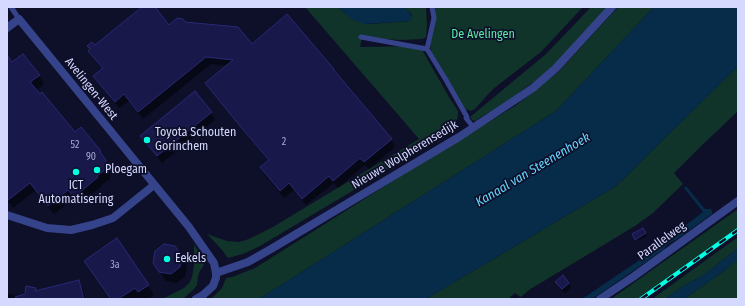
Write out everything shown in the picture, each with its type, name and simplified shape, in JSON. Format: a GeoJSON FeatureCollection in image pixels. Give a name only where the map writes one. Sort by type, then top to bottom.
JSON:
{"type":"FeatureCollection","features":[{"type":"Feature","properties":{"kind":"street","name":"Nieuwe Wolpherensedijk"},"geometry":{"type":"LineString","coordinates":[[216,273],[254,259],[474,128],[533,88],[556,68],[612,7]]}},
{"type":"Feature","properties":{"kind":"street"},"geometry":{"type":"LineString","coordinates":[[7,28],[18,19]]}},
{"type":"Feature","properties":{"kind":"street","name":"Avelingen-West"},"geometry":{"type":"LineString","coordinates":[[18,19],[189,227],[214,262],[216,273]]}},
{"type":"Feature","properties":{"kind":"street"},"geometry":{"type":"LineString","coordinates":[[7,215],[47,228],[71,230],[113,218],[154,185]]}},
{"type":"Feature","properties":{"kind":"street","name":"Parallelweg"},"geometry":{"type":"LineString","coordinates":[[600,299],[738,201]]}},
{"type":"Feature","properties":{"kind":"street"},"geometry":{"type":"LineString","coordinates":[[196,299],[213,286],[216,273]]}},
{"type":"Feature","properties":{"kind":"lane"},"geometry":{"type":"LineString","coordinates":[[11,7],[18,19]]}},
{"type":"Feature","properties":{"kind":"lane"},"geometry":{"type":"LineString","coordinates":[[432,7],[434,18],[427,49],[453,92],[467,117],[466,118],[474,128]]}},
{"type":"Feature","properties":{"kind":"lane"},"geometry":{"type":"LineString","coordinates":[[361,37],[427,49]]}},
{"type":"Feature","properties":{"kind":"green space"},"geometry":{"type":"Polygon","coordinates":[[[305,7],[338,7],[346,14],[369,24],[410,21],[412,15],[404,7],[426,7],[426,37],[423,39],[401,40],[362,38],[360,47],[420,46],[458,111],[457,120],[451,129],[349,193],[260,246],[243,254],[228,258],[207,234],[227,241],[239,242],[249,239],[271,228],[419,139],[305,7]]]}},
{"type":"Feature","properties":{"kind":"green space","name":"De Avelingen"},"geometry":{"type":"Polygon","coordinates":[[[433,7],[583,7],[541,52],[492,90],[475,109],[471,111],[465,109],[432,56],[430,44],[433,7]]]}},
{"type":"Feature","properties":{"kind":"green space"},"geometry":{"type":"Polygon","coordinates":[[[591,7],[609,7],[542,76],[510,99],[475,121],[472,120],[470,117],[546,54],[591,7]]]}},
{"type":"Feature","properties":{"kind":"green space"},"geometry":{"type":"Polygon","coordinates":[[[618,7],[654,7],[556,111],[259,299],[211,299],[222,288],[226,278],[255,268],[515,106],[559,71],[618,7]]]}},
{"type":"Feature","properties":{"kind":"green space"},"geometry":{"type":"Polygon","coordinates":[[[738,66],[738,111],[674,173],[683,184],[653,213],[635,226],[529,290],[521,297],[515,293],[508,299],[426,299],[616,186],[738,66]]]}},
{"type":"Feature","properties":{"kind":"green space"},"geometry":{"type":"Polygon","coordinates":[[[738,209],[738,230],[686,269],[643,299],[611,299],[673,255],[738,209]]]}},
{"type":"Feature","properties":{"kind":"green space"},"geometry":{"type":"Polygon","coordinates":[[[738,237],[738,248],[704,275],[683,286],[665,299],[652,299],[738,237]]]}},
{"type":"Feature","properties":{"kind":"green space"},"geometry":{"type":"Polygon","coordinates":[[[194,244],[204,265],[198,276],[197,285],[183,299],[162,299],[184,288],[189,283],[194,266],[194,244]]]}},
{"type":"Feature","properties":{"kind":"green space"},"geometry":{"type":"Polygon","coordinates":[[[737,259],[738,299],[684,299],[728,268],[737,259]]]}},
{"type":"Feature","properties":{"kind":"water"},"geometry":{"type":"Polygon","coordinates":[[[338,7],[404,7],[412,16],[411,20],[409,21],[365,24],[353,20],[338,7]]]}},
{"type":"Feature","properties":{"kind":"water","name":"Kanaal van Steenenhoek"},"geometry":{"type":"Polygon","coordinates":[[[654,7],[738,7],[738,66],[616,186],[426,299],[259,299],[556,111],[654,7]]]}},
{"type":"Feature","properties":{"kind":"water"},"geometry":{"type":"Polygon","coordinates":[[[686,186],[705,209],[711,209],[712,214],[592,299],[582,299],[647,255],[703,212],[684,188],[686,186]]]}},
{"type":"Feature","properties":{"kind":"water"},"geometry":{"type":"Polygon","coordinates":[[[738,248],[738,259],[728,268],[684,299],[665,299],[683,286],[704,275],[738,248]]]}},
{"type":"Feature","properties":{"kind":"building"},"geometry":{"type":"Polygon","coordinates":[[[142,7],[155,7],[169,25],[177,18],[183,19],[185,22],[238,27],[252,44],[287,14],[392,139],[364,162],[360,158],[333,181],[329,176],[302,199],[289,183],[280,191],[260,167],[269,160],[205,83],[233,60],[206,57],[138,112],[124,94],[115,102],[93,76],[103,68],[88,51],[90,49],[87,46],[92,42],[95,45],[142,7]]]}},
{"type":"Feature","properties":{"kind":"building"},"geometry":{"type":"Polygon","coordinates":[[[23,54],[40,75],[30,82],[40,94],[42,92],[75,132],[81,127],[101,151],[100,152],[106,160],[105,170],[74,197],[68,190],[48,206],[30,183],[7,201],[7,55],[12,62],[23,54]]]}},
{"type":"Feature","properties":{"kind":"building"},"geometry":{"type":"Polygon","coordinates":[[[195,91],[212,112],[157,156],[140,136],[195,91]]]}},
{"type":"Feature","properties":{"kind":"building"},"geometry":{"type":"Polygon","coordinates":[[[643,228],[646,233],[635,240],[632,234],[643,228]]]}},
{"type":"Feature","properties":{"kind":"building"},"geometry":{"type":"Polygon","coordinates":[[[117,238],[149,285],[138,292],[135,288],[118,299],[111,299],[84,261],[117,238]]]}},
{"type":"Feature","properties":{"kind":"building"},"geometry":{"type":"Polygon","coordinates":[[[164,244],[175,246],[182,256],[180,267],[171,274],[159,272],[153,263],[155,251],[164,244]]]}},
{"type":"Feature","properties":{"kind":"building"},"geometry":{"type":"Polygon","coordinates":[[[563,275],[569,283],[562,289],[555,282],[563,275]]]}},
{"type":"Feature","properties":{"kind":"building"},"geometry":{"type":"Polygon","coordinates":[[[79,280],[84,299],[16,299],[15,297],[25,294],[26,286],[36,288],[35,291],[79,280]]]}},
{"type":"Feature","properties":{"kind":"railway"},"geometry":{"type":"LineString","coordinates":[[641,299],[738,230]]}},
{"type":"Feature","properties":{"kind":"place","name":"Toyota Schouten Gorinchem"},"geometry":{"type":"Point","coordinates":[147,140]}},
{"type":"Feature","properties":{"kind":"place","name":"Ploegam"},"geometry":{"type":"Point","coordinates":[97,170]}},
{"type":"Feature","properties":{"kind":"place","name":"ICT Automatisering"},"geometry":{"type":"Point","coordinates":[76,172]}},
{"type":"Feature","properties":{"kind":"place","name":"Eekels"},"geometry":{"type":"Point","coordinates":[167,259]}}]}
